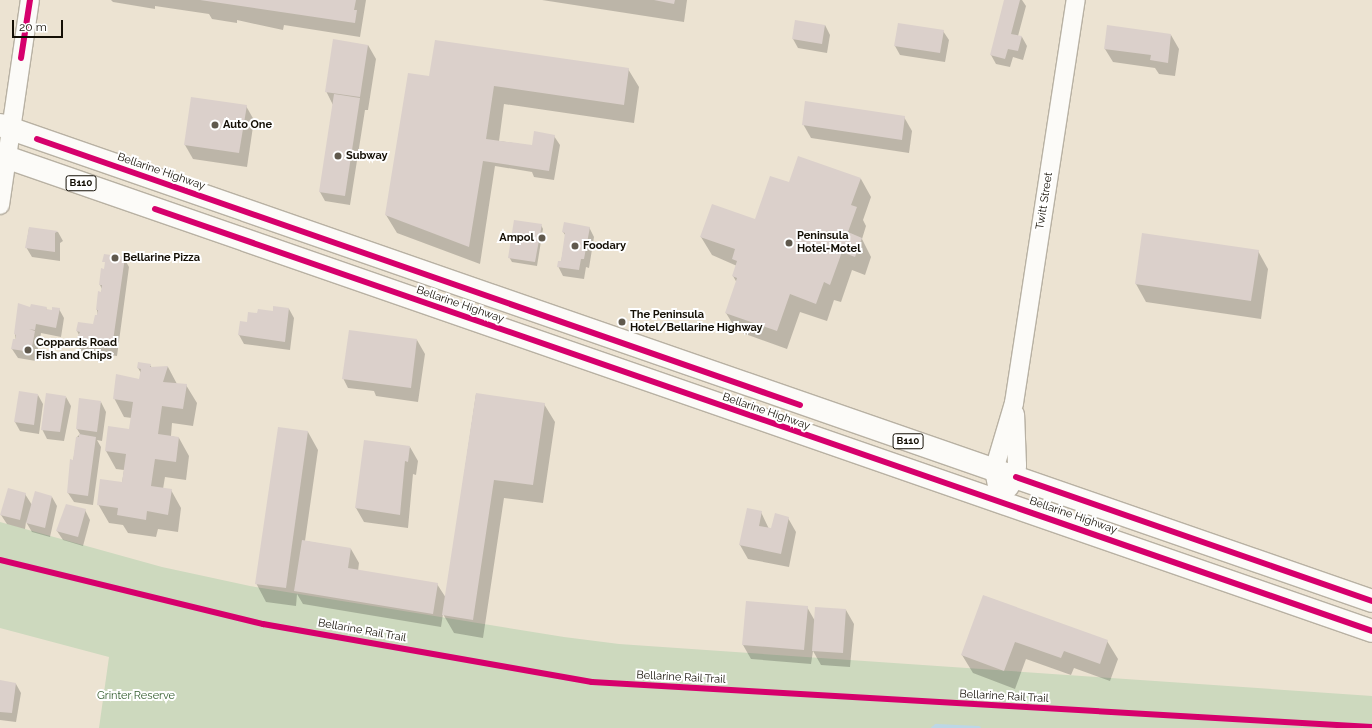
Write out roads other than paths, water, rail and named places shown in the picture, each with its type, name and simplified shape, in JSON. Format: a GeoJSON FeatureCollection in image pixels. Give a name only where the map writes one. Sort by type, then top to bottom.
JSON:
{"type":"FeatureCollection","features":[{"type":"Feature","properties":{"kind":"highway","name":"Bellarine Highway"},"geometry":{"type":"LineString","coordinates":[[6,127],[1372,601]]}},
{"type":"Feature","properties":{"kind":"highway","name":"Bellarine Highway"},"geometry":{"type":"LineString","coordinates":[[4,156],[819,441],[1000,501],[1372,631]]}},
{"type":"Feature","properties":{"kind":"street"},"geometry":{"type":"LineString","coordinates":[[0,205],[6,127],[30,0]]}},
{"type":"Feature","properties":{"kind":"street","name":"Twitt Street"},"geometry":{"type":"LineString","coordinates":[[1000,501],[994,470],[1014,403],[1076,0]]}},
{"type":"Feature","properties":{"kind":"street","name":"Twitt Street"},"geometry":{"type":"LineString","coordinates":[[1014,403],[1017,455],[1016,477]]}},
{"type":"Feature","properties":{"kind":"street"},"geometry":{"type":"LineString","coordinates":[[1000,501],[1016,477]]}},
{"type":"Feature","properties":{"kind":"waterway"},"geometry":{"type":"LineString","coordinates":[[933,728],[936,726],[978,728]]}},
{"type":"Feature","properties":{"kind":"place","name":"Auto One"},"geometry":{"type":"Point","coordinates":[215,125]}},
{"type":"Feature","properties":{"kind":"place","name":"Subway"},"geometry":{"type":"Point","coordinates":[338,156]}},
{"type":"Feature","properties":{"kind":"place","name":"Ampol"},"geometry":{"type":"Point","coordinates":[542,238]}},
{"type":"Feature","properties":{"kind":"place","name":"Peninsula Hotel-Motel"},"geometry":{"type":"Point","coordinates":[789,243]}},
{"type":"Feature","properties":{"kind":"place","name":"Foodary"},"geometry":{"type":"Point","coordinates":[575,246]}},
{"type":"Feature","properties":{"kind":"place","name":"Bellarine Pizza"},"geometry":{"type":"Point","coordinates":[115,258]}},
{"type":"Feature","properties":{"kind":"place","name":"The Peninsula Hotel/Bellarine Highway"},"geometry":{"type":"Point","coordinates":[622,322]}},
{"type":"Feature","properties":{"kind":"place","name":"Coppards Road Fish and Chips"},"geometry":{"type":"Point","coordinates":[28,350]}},
{"type":"Feature","properties":{"kind":"park label","name":"Grinter Reserve"},"geometry":{"type":"Point","coordinates":[136,696]}}]}
